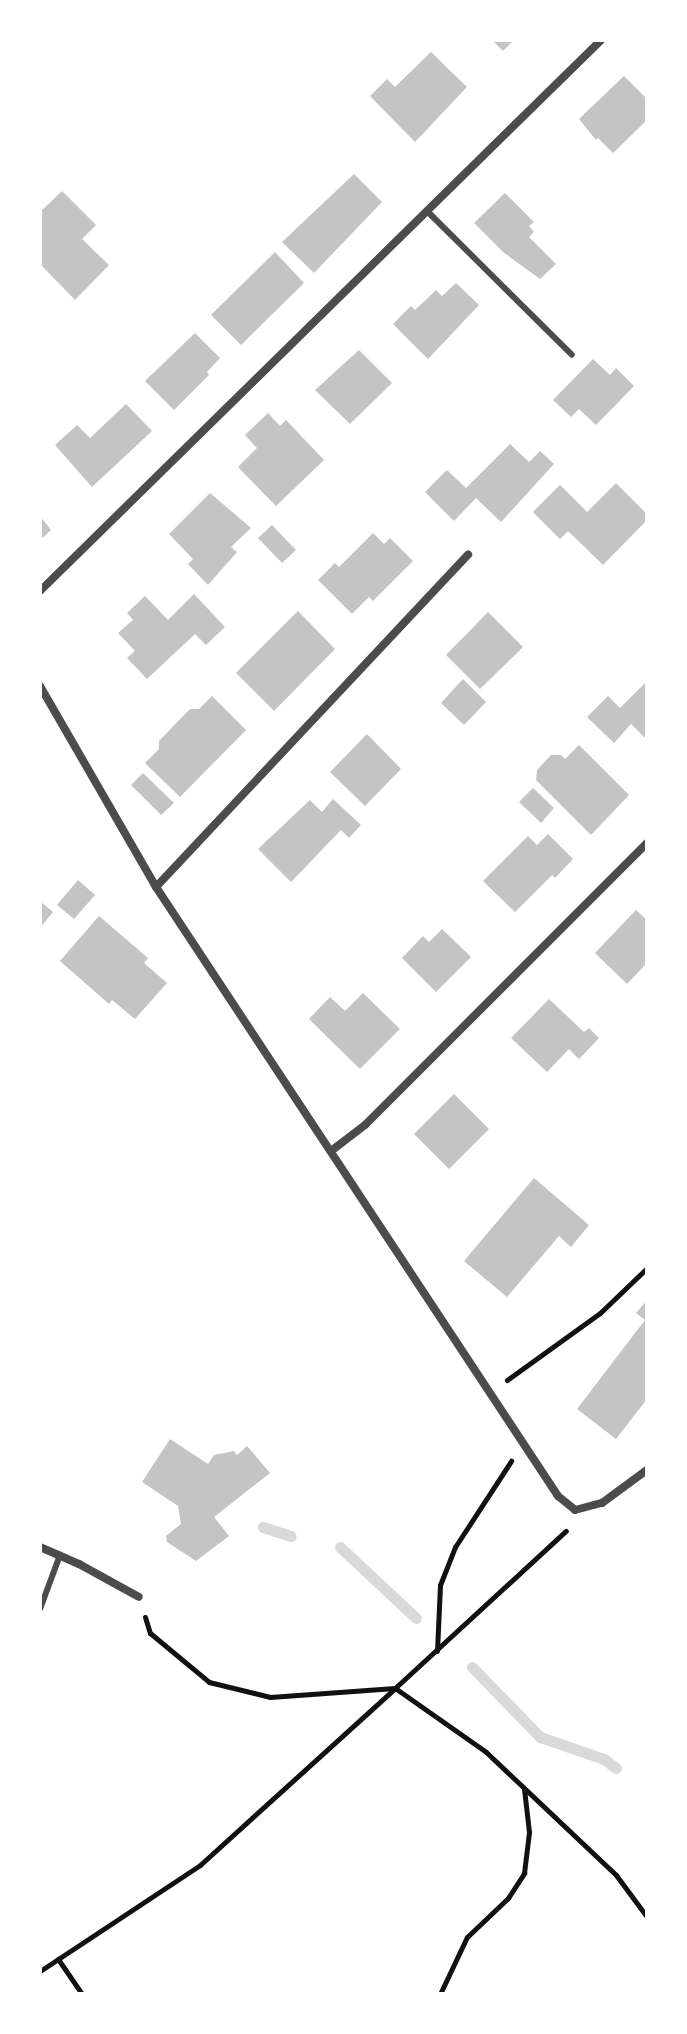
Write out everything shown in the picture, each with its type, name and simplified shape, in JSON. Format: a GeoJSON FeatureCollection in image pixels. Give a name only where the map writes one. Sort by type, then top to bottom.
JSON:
{"type":"FeatureCollection","features":[{"type":"Feature","properties":{"kind":"street"},"geometry":{"type":"LineString","coordinates":[[40,591],[601,40]]}},
{"type":"Feature","properties":{"kind":"street"},"geometry":{"type":"LineString","coordinates":[[156,887],[468,555]]}},
{"type":"Feature","properties":{"kind":"street"},"geometry":{"type":"LineString","coordinates":[[40,686],[156,887],[558,1496],[575,1510],[602,1503],[647,1470]]}},
{"type":"Feature","properties":{"kind":"street"},"geometry":{"type":"LineString","coordinates":[[331,1151],[365,1125],[647,843]]}},
{"type":"Feature","properties":{"kind":"street"},"geometry":{"type":"LineString","coordinates":[[40,1547],[139,1597]]}},
{"type":"Feature","properties":{"kind":"lane"},"geometry":{"type":"LineString","coordinates":[[427,211],[572,355]]}},
{"type":"Feature","properties":{"kind":"lane"},"geometry":{"type":"LineString","coordinates":[[40,1609],[60,1555]]}},
{"type":"Feature","properties":{"kind":"path"},"geometry":{"type":"LineString","coordinates":[[490,1393],[600,1313],[647,1268]]}},
{"type":"Feature","properties":{"kind":"path"},"geometry":{"type":"LineString","coordinates":[[437,1651],[440,1585],[455,1547],[478,1507],[523,1444]]}},
{"type":"Feature","properties":{"kind":"path"},"geometry":{"type":"LineString","coordinates":[[40,1971],[200,1865],[563,1537],[575,1510]]}},
{"type":"Feature","properties":{"kind":"path"},"geometry":{"type":"LineString","coordinates":[[139,1597],[150,1633],[209,1682],[270,1697],[395,1688],[486,1752],[616,1875],[647,1917]]}},
{"type":"Feature","properties":{"kind":"path"},"geometry":{"type":"LineString","coordinates":[[440,1994],[467,1937],[508,1898],[524,1873],[529,1832],[524,1788]]}},
{"type":"Feature","properties":{"kind":"path"},"geometry":{"type":"LineString","coordinates":[[58,1959],[82,1994]]}},
{"type":"Feature","properties":{"kind":"building"},"geometry":{"type":"Polygon","coordinates":[[[492,40],[514,40],[503,51],[492,40]]]}},
{"type":"Feature","properties":{"kind":"building"},"geometry":{"type":"Polygon","coordinates":[[[431,52],[467,87],[415,142],[370,96],[387,79],[395,87],[431,52]]]}},
{"type":"Feature","properties":{"kind":"building"},"geometry":{"type":"Polygon","coordinates":[[[624,76],[647,99],[647,120],[613,153],[598,138],[596,140],[579,119],[624,76]]]}},
{"type":"Feature","properties":{"kind":"building"},"geometry":{"type":"Polygon","coordinates":[[[354,174],[382,202],[314,273],[282,242],[354,174]]]}},
{"type":"Feature","properties":{"kind":"building"},"geometry":{"type":"Polygon","coordinates":[[[62,191],[96,225],[82,239],[109,265],[75,300],[40,264],[40,212],[62,191]]]}},
{"type":"Feature","properties":{"kind":"building"},"geometry":{"type":"Polygon","coordinates":[[[505,193],[534,222],[529,226],[534,232],[529,237],[556,264],[540,279],[503,252],[474,223],[505,193]]]}},
{"type":"Feature","properties":{"kind":"building"},"geometry":{"type":"Polygon","coordinates":[[[275,252],[304,283],[241,345],[211,315],[275,252]]]}},
{"type":"Feature","properties":{"kind":"building"},"geometry":{"type":"Polygon","coordinates":[[[456,283],[479,305],[428,359],[393,324],[411,306],[415,310],[436,290],[442,296],[456,283]]]}},
{"type":"Feature","properties":{"kind":"building"},"geometry":{"type":"Polygon","coordinates":[[[195,333],[220,358],[207,372],[209,375],[174,410],[145,381],[195,333]]]}},
{"type":"Feature","properties":{"kind":"building"},"geometry":{"type":"Polygon","coordinates":[[[359,350],[392,383],[350,424],[315,390],[359,350]]]}},
{"type":"Feature","properties":{"kind":"building"},"geometry":{"type":"Polygon","coordinates":[[[593,359],[610,375],[616,368],[634,386],[596,425],[579,409],[571,417],[553,400],[593,359]]]}},
{"type":"Feature","properties":{"kind":"building"},"geometry":{"type":"Polygon","coordinates":[[[126,404],[152,431],[92,487],[55,445],[77,425],[90,438],[126,404]]]}},
{"type":"Feature","properties":{"kind":"building"},"geometry":{"type":"Polygon","coordinates":[[[268,413],[280,426],[286,420],[324,460],[276,506],[238,467],[257,448],[245,435],[268,413]]]}},
{"type":"Feature","properties":{"kind":"building"},"geometry":{"type":"Polygon","coordinates":[[[510,444],[529,462],[540,451],[554,464],[501,522],[476,498],[454,521],[425,492],[447,470],[466,488],[510,444]]]}},
{"type":"Feature","properties":{"kind":"building"},"geometry":{"type":"Polygon","coordinates":[[[616,483],[647,514],[647,520],[603,565],[568,531],[560,539],[533,512],[560,485],[587,512],[616,483]]]}},
{"type":"Feature","properties":{"kind":"building"},"geometry":{"type":"Polygon","coordinates":[[[210,493],[251,528],[231,547],[237,552],[208,585],[188,564],[193,559],[169,534],[210,493]]]}},
{"type":"Feature","properties":{"kind":"building"},"geometry":{"type":"Polygon","coordinates":[[[40,516],[51,530],[40,540],[40,516]]]}},
{"type":"Feature","properties":{"kind":"building"},"geometry":{"type":"Polygon","coordinates":[[[272,525],[296,550],[282,563],[258,538],[272,525]]]}},
{"type":"Feature","properties":{"kind":"building"},"geometry":{"type":"Polygon","coordinates":[[[373,533],[384,544],[390,538],[413,561],[373,601],[369,597],[352,614],[318,580],[335,563],[339,567],[373,533]]]}},
{"type":"Feature","properties":{"kind":"building"},"geometry":{"type":"Polygon","coordinates":[[[194,594],[225,627],[206,645],[195,634],[147,679],[127,658],[135,651],[118,633],[133,620],[127,613],[145,596],[168,620],[194,594]]]}},
{"type":"Feature","properties":{"kind":"building"},"geometry":{"type":"Polygon","coordinates":[[[298,611],[335,649],[274,711],[236,673],[298,611]]]}},
{"type":"Feature","properties":{"kind":"building"},"geometry":{"type":"Polygon","coordinates":[[[488,612],[523,647],[480,689],[446,655],[488,612]]]}},
{"type":"Feature","properties":{"kind":"building"},"geometry":{"type":"Polygon","coordinates":[[[463,679],[486,702],[464,725],[441,703],[463,679]]]}},
{"type":"Feature","properties":{"kind":"building"},"geometry":{"type":"Polygon","coordinates":[[[647,681],[647,740],[631,724],[614,743],[587,717],[608,696],[620,708],[647,681]]]}},
{"type":"Feature","properties":{"kind":"building"},"geometry":{"type":"Polygon","coordinates":[[[212,696],[246,730],[180,797],[145,763],[159,749],[159,741],[190,709],[199,709],[212,696]]]}},
{"type":"Feature","properties":{"kind":"building"},"geometry":{"type":"Polygon","coordinates":[[[367,734],[401,769],[365,806],[330,772],[367,734]]]}},
{"type":"Feature","properties":{"kind":"building"},"geometry":{"type":"Polygon","coordinates":[[[579,745],[629,795],[591,835],[536,780],[537,770],[551,755],[561,755],[565,759],[579,745]]]}},
{"type":"Feature","properties":{"kind":"building"},"geometry":{"type":"Polygon","coordinates":[[[143,773],[174,803],[161,815],[131,785],[143,773]]]}},
{"type":"Feature","properties":{"kind":"building"},"geometry":{"type":"Polygon","coordinates":[[[533,788],[554,808],[541,823],[519,802],[533,788]]]}},
{"type":"Feature","properties":{"kind":"building"},"geometry":{"type":"Polygon","coordinates":[[[333,799],[361,825],[349,838],[341,830],[291,882],[258,849],[310,800],[322,812],[333,799]]]}},
{"type":"Feature","properties":{"kind":"building"},"geometry":{"type":"Polygon","coordinates":[[[548,834],[573,859],[515,912],[483,881],[528,836],[537,845],[548,834]]]}},
{"type":"Feature","properties":{"kind":"building"},"geometry":{"type":"Polygon","coordinates":[[[78,880],[95,895],[74,919],[57,905],[78,880]]]}},
{"type":"Feature","properties":{"kind":"building"},"geometry":{"type":"Polygon","coordinates":[[[40,901],[53,912],[40,928],[40,901]]]}},
{"type":"Feature","properties":{"kind":"building"},"geometry":{"type":"Polygon","coordinates":[[[636,910],[647,920],[647,963],[627,984],[595,953],[636,910]]]}},
{"type":"Feature","properties":{"kind":"building"},"geometry":{"type":"Polygon","coordinates":[[[99,916],[148,958],[144,963],[167,983],[135,1019],[112,1000],[109,1004],[60,961],[99,916]]]}},
{"type":"Feature","properties":{"kind":"building"},"geometry":{"type":"Polygon","coordinates":[[[442,929],[471,957],[436,992],[402,958],[423,936],[429,942],[442,929]]]}},
{"type":"Feature","properties":{"kind":"building"},"geometry":{"type":"Polygon","coordinates":[[[363,993],[400,1029],[360,1069],[309,1019],[330,997],[345,1011],[363,993]]]}},
{"type":"Feature","properties":{"kind":"building"},"geometry":{"type":"Polygon","coordinates":[[[549,999],[584,1032],[589,1028],[599,1038],[579,1059],[569,1049],[547,1072],[511,1038],[549,999]]]}},
{"type":"Feature","properties":{"kind":"building"},"geometry":{"type":"Polygon","coordinates":[[[454,1094],[489,1129],[449,1169],[414,1134],[454,1094]]]}},
{"type":"Feature","properties":{"kind":"building"},"geometry":{"type":"Polygon","coordinates":[[[534,1178],[589,1225],[571,1247],[559,1236],[507,1297],[464,1261],[534,1178]]]}},
{"type":"Feature","properties":{"kind":"building"},"geometry":{"type":"Polygon","coordinates":[[[647,1300],[647,1399],[616,1439],[577,1409],[645,1320],[636,1313],[647,1300]]]}},
{"type":"Feature","properties":{"kind":"building"},"geometry":{"type":"Polygon","coordinates":[[[170,1439],[208,1464],[214,1455],[234,1451],[237,1455],[247,1446],[270,1473],[214,1517],[229,1536],[196,1561],[167,1542],[166,1536],[181,1524],[178,1506],[142,1482],[170,1439]]]}},
{"type":"Feature","properties":{"kind":"waterway"},"geometry":{"type":"LineString","coordinates":[[263,1527],[291,1536]]}},
{"type":"Feature","properties":{"kind":"waterway"},"geometry":{"type":"LineString","coordinates":[[340,1547],[416,1618]]}},
{"type":"Feature","properties":{"kind":"waterway"},"geometry":{"type":"LineString","coordinates":[[472,1667],[540,1737],[604,1759],[616,1768]]}}]}
